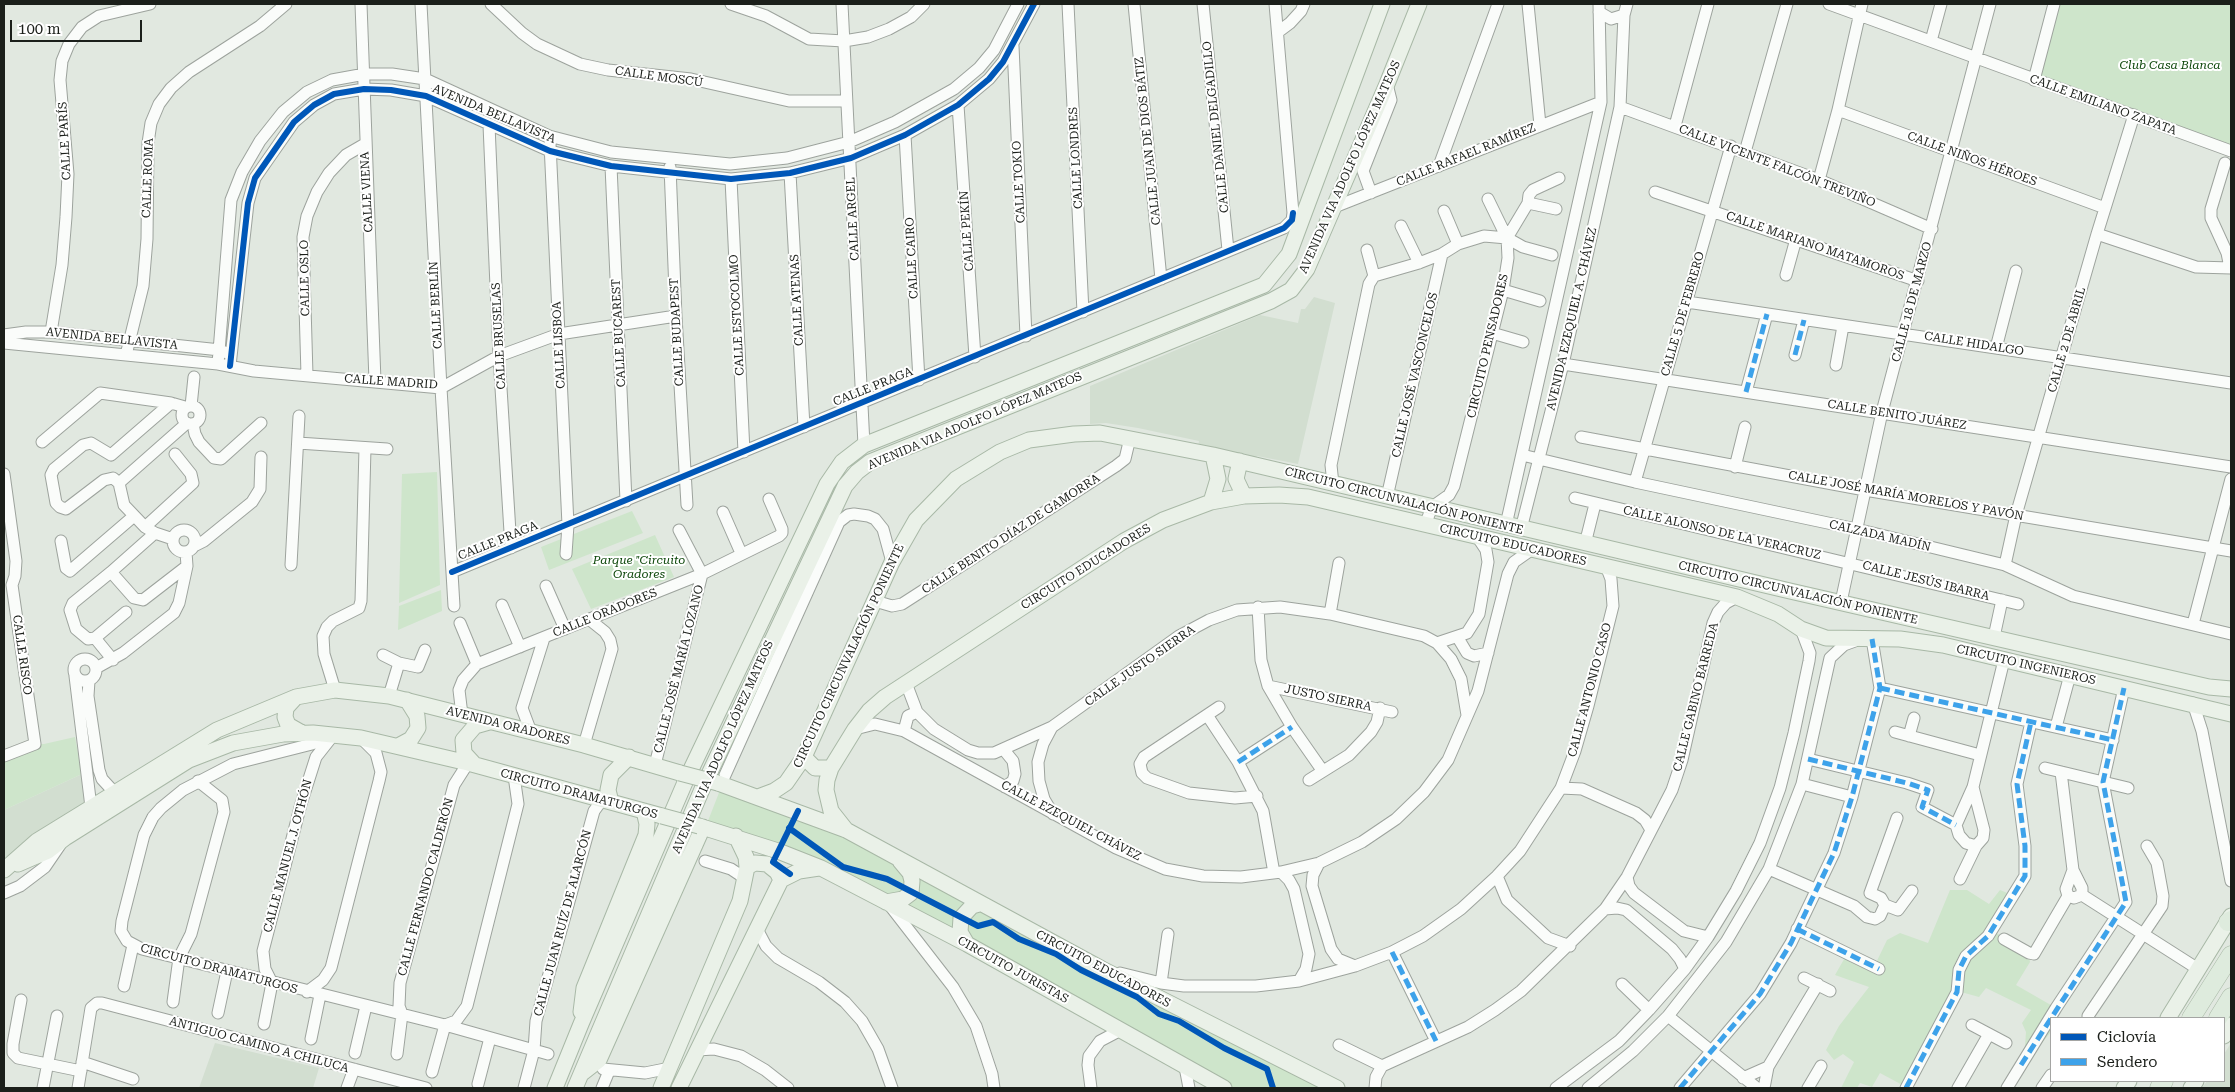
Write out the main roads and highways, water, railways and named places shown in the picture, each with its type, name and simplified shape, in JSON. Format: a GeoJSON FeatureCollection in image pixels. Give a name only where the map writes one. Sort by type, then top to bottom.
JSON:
{"type":"FeatureCollection","features":[{"type":"Feature","properties":{"kind":"highway"},"geometry":{"type":"LineString","coordinates":[[2192,1017],[2231,955]]}},
{"type":"Feature","properties":{"kind":"highway"},"geometry":{"type":"LineString","coordinates":[[2206,1017],[2231,977]]}},
{"type":"Feature","properties":{"kind":"highway"},"geometry":{"type":"LineString","coordinates":[[2219,1017],[2231,997]]}},
{"type":"Feature","properties":{"kind":"main road","name":"AVENIDA VIA ADOLFO LÓPEZ MATEOS"},"geometry":{"type":"LineString","coordinates":[[556,1088],[580,1024],[686,780],[827,484],[842,462],[864,445],[1264,285],[1289,254],[1294,224],[1382,4]]}},
{"type":"Feature","properties":{"kind":"main road","name":"AVENIDA VIA ADOLFO LÓPEZ MATEOS"},"geometry":{"type":"LineString","coordinates":[[578,1081],[703,787],[845,486],[857,472],[870,462],[1271,301],[1291,290],[1300,281],[1307,269],[1332,208],[1388,84],[1419,4]]}},
{"type":"Feature","properties":{"kind":"main road","name":"CIRCUITO CIRCUNVALACIÓN PONIENTE"},"geometry":{"type":"LineString","coordinates":[[758,797],[774,791],[786,782],[804,757],[892,562],[916,520],[937,497],[956,479],[1000,452],[1029,440],[1100,433],[1213,455],[1585,544],[2209,687],[2231,689]]}},
{"type":"Feature","properties":{"kind":"main road"},"geometry":{"type":"LineString","coordinates":[[1211,502],[1218,479],[1213,455]]}},
{"type":"Feature","properties":{"kind":"main road"},"geometry":{"type":"LineString","coordinates":[[1240,462],[1236,469],[1236,479],[1244,496]]}},
{"type":"Feature","properties":{"kind":"main road","name":"CIRCUITO EDUCADORES"},"geometry":{"type":"LineString","coordinates":[[846,830],[831,811],[828,800],[827,780],[831,768],[869,710],[906,683],[1124,541],[1163,520],[1211,502],[1244,496],[1279,495],[1308,498],[1737,597],[1778,614],[1801,629]]}},
{"type":"Feature","properties":{"kind":"main road"},"geometry":{"type":"LineString","coordinates":[[1778,614],[1779,600],[1790,591]]}},
{"type":"Feature","properties":{"kind":"main road"},"geometry":{"type":"LineString","coordinates":[[1865,639],[1882,632],[1885,626],[1885,619],[1881,612]]}},
{"type":"Feature","properties":{"kind":"main road","name":"CIRCUITO INGENIEROS"},"geometry":{"type":"LineString","coordinates":[[1801,629],[1826,638],[1924,642],[2192,703],[2231,714]]}},
{"type":"Feature","properties":{"kind":"main road","name":"AVENIDA ORADORES"},"geometry":{"type":"LineString","coordinates":[[43,846],[91,807],[217,730],[296,697],[335,690],[407,700],[584,745],[719,783]]}},
{"type":"Feature","properties":{"kind":"main road"},"geometry":{"type":"LineString","coordinates":[[296,697],[286,708],[285,717],[288,725],[302,733]]}},
{"type":"Feature","properties":{"kind":"main road"},"geometry":{"type":"LineString","coordinates":[[398,746],[411,739],[418,728],[417,716],[407,700]]}},
{"type":"Feature","properties":{"kind":"main road"},"geometry":{"type":"LineString","coordinates":[[472,764],[464,753],[463,740],[475,726],[491,722]]}},
{"type":"Feature","properties":{"kind":"main road","name":"CIRCUITO DRAMATURGOS"},"geometry":{"type":"LineString","coordinates":[[43,846],[65,838],[190,760],[254,738],[302,733],[361,738],[472,764],[736,836],[821,868]]}},
{"type":"Feature","properties":{"kind":"main road"},"geometry":{"type":"LineString","coordinates":[[607,801],[611,775],[629,757]]}},
{"type":"Feature","properties":{"kind":"main road"},"geometry":{"type":"LineString","coordinates":[[804,757],[815,768],[831,768]]}},
{"type":"Feature","properties":{"kind":"main road","name":"CIRCUITO EDUCADORES"},"geometry":{"type":"LineString","coordinates":[[719,783],[846,830],[979,904],[1102,969],[1324,1085],[1337,1088]]}},
{"type":"Feature","properties":{"kind":"main road"},"geometry":{"type":"LineString","coordinates":[[580,1024],[584,988],[646,835],[644,811]]}},
{"type":"Feature","properties":{"kind":"main road"},"geometry":{"type":"LineString","coordinates":[[578,1081],[599,1060],[701,826]]}},
{"type":"Feature","properties":{"kind":"main road"},"geometry":{"type":"LineString","coordinates":[[661,1088],[731,924],[747,873],[746,857],[736,836]]}},
{"type":"Feature","properties":{"kind":"main road"},"geometry":{"type":"LineString","coordinates":[[4,858],[43,846]]}},
{"type":"Feature","properties":{"kind":"main road"},"geometry":{"type":"LineString","coordinates":[[4,871],[43,846]]}},
{"type":"Feature","properties":{"kind":"main road"},"geometry":{"type":"LineString","coordinates":[[4,880],[21,871],[43,846]]}},
{"type":"Feature","properties":{"kind":"main road"},"geometry":{"type":"LineString","coordinates":[[886,902],[904,900],[911,893],[912,881],[910,873],[898,859]]}},
{"type":"Feature","properties":{"kind":"main road"},"geometry":{"type":"LineString","coordinates":[[747,873],[755,863],[766,864],[777,872],[782,880]]}},
{"type":"Feature","properties":{"kind":"main road"},"geometry":{"type":"LineString","coordinates":[[679,1088],[782,880],[799,871],[821,868]]}},
{"type":"Feature","properties":{"kind":"main road","name":"CIRCUITO JURISTAS"},"geometry":{"type":"LineString","coordinates":[[821,868],[967,944],[1119,1031],[1224,1088]]}},
{"type":"Feature","properties":{"kind":"main road"},"geometry":{"type":"LineString","coordinates":[[967,944],[960,932],[961,918],[972,906],[979,904]]}},
{"type":"Feature","properties":{"kind":"main road"},"geometry":{"type":"LineString","coordinates":[[2169,1017],[2230,919]]}},
{"type":"Feature","properties":{"kind":"park label","name":"Club Casa Blanca"},"geometry":{"type":"Point","coordinates":[2170,65]}},
{"type":"Feature","properties":{"kind":"park label","name":"Parque \"Circuito Oradores"},"geometry":{"type":"Point","coordinates":[639,567]}}]}
